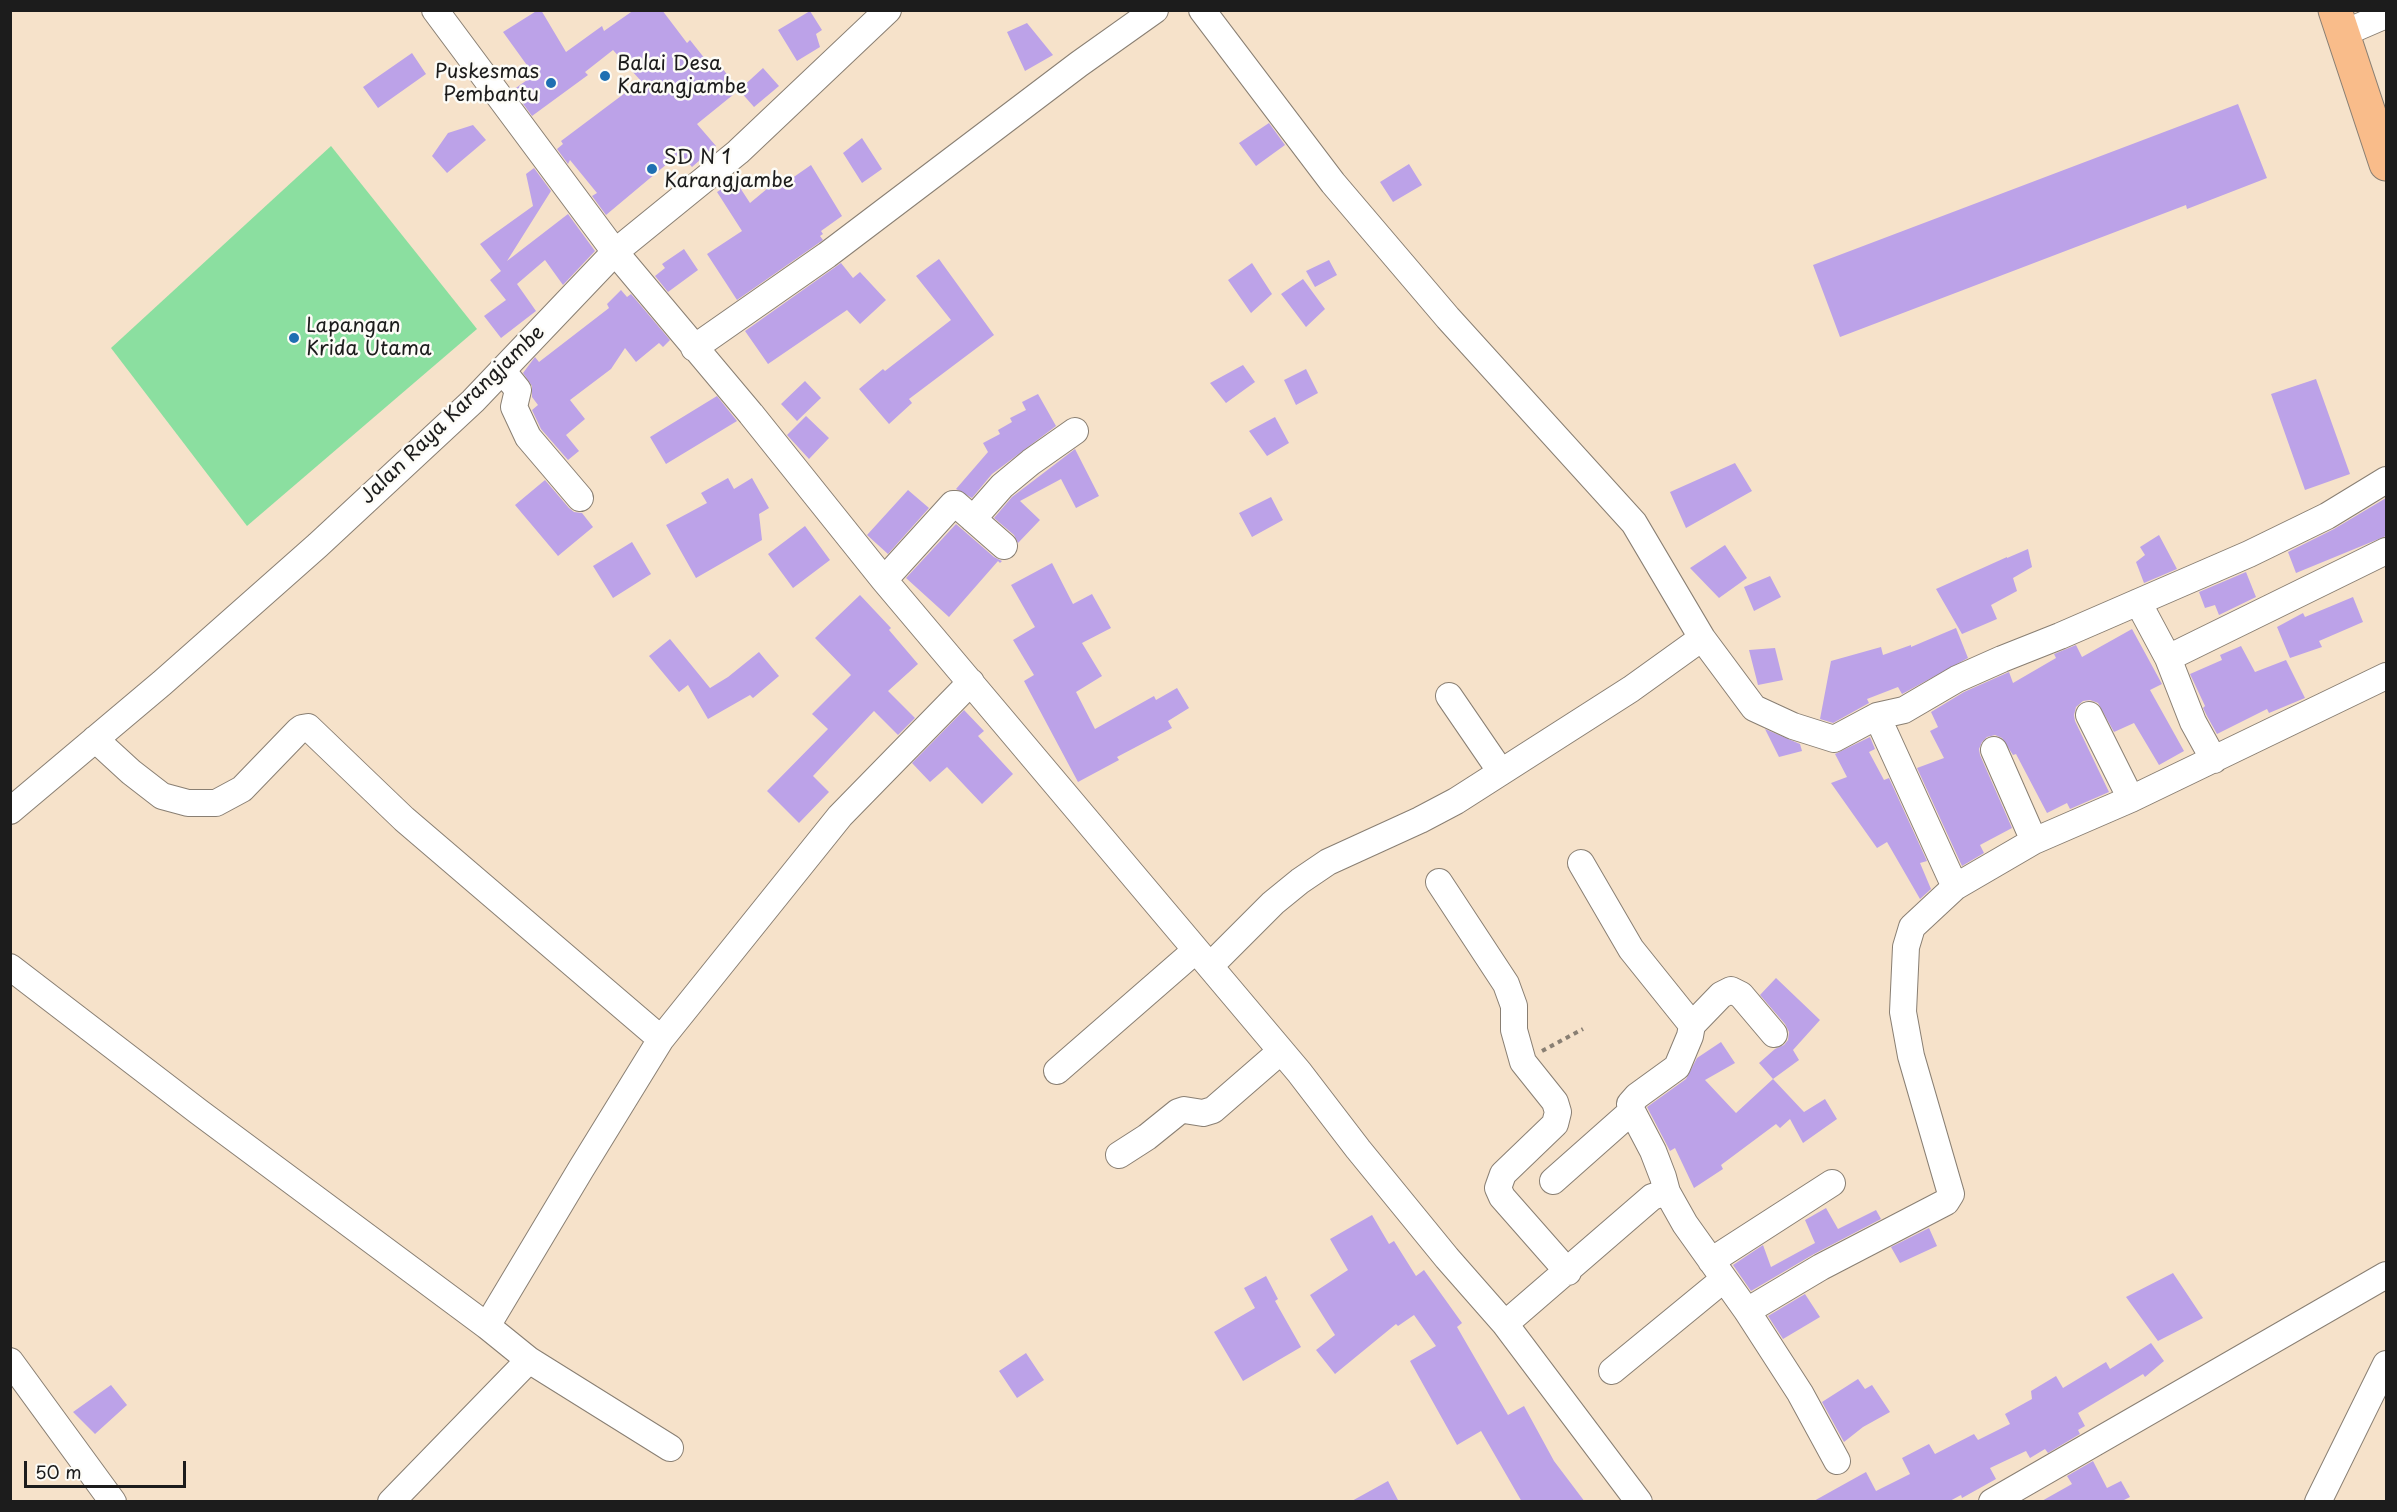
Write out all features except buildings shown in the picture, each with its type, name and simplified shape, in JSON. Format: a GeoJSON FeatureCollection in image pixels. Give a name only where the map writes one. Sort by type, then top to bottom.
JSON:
{"type":"FeatureCollection","features":[{"type":"Feature","properties":{"kind":"main road"},"geometry":{"type":"LineString","coordinates":[[2339,22],[2386,164]]}},
{"type":"Feature","properties":{"kind":"street"},"geometry":{"type":"LineString","coordinates":[[435,10],[615,252],[751,414],[884,580],[1281,1051],[1440,1249],[1505,1324],[1640,1502]]}},
{"type":"Feature","properties":{"kind":"street"},"geometry":{"type":"LineString","coordinates":[[694,348],[827,255],[1079,64],[1155,10]]}},
{"type":"Feature","properties":{"kind":"street"},"geometry":{"type":"LineString","coordinates":[[1202,10],[1333,183],[1448,318],[1634,523],[1702,638],[1754,708],[1793,726],[1834,739],[1877,716],[1904,710],[1957,679],[2279,540],[2327,516],[2386,480]]}},
{"type":"Feature","properties":{"kind":"street","name":"Jalan Raya Karangjambe"},"geometry":{"type":"LineString","coordinates":[[10,811],[318,546],[473,401],[615,252],[738,152],[884,12]]}},
{"type":"Feature","properties":{"kind":"street"},"geometry":{"type":"LineString","coordinates":[[2339,22],[2386,15]]}},
{"type":"Feature","properties":{"kind":"street"},"geometry":{"type":"LineString","coordinates":[[502,370],[518,390],[514,407],[528,437],[580,498]]}},
{"type":"Feature","properties":{"kind":"street"},"geometry":{"type":"LineString","coordinates":[[973,519],[1009,480],[1075,431]]}},
{"type":"Feature","properties":{"kind":"street"},"geometry":{"type":"LineString","coordinates":[[884,580],[953,504],[1004,546]]}},
{"type":"Feature","properties":{"kind":"street"},"geometry":{"type":"LineString","coordinates":[[2169,658],[2386,551]]}},
{"type":"Feature","properties":{"kind":"street"},"geometry":{"type":"LineString","coordinates":[[2138,602],[2169,658],[2193,722],[2214,759]]}},
{"type":"Feature","properties":{"kind":"street"},"geometry":{"type":"LineString","coordinates":[[1057,1071],[1309,874],[1328,862],[1419,820],[1501,772],[1631,688],[1702,638]]}},
{"type":"Feature","properties":{"kind":"street"},"geometry":{"type":"LineString","coordinates":[[1747,1311],[1821,1268],[1946,1202],[1951,1194],[1911,1056],[1903,1012],[1906,947],[1912,927],[1955,887],[2034,841],[2131,799],[2386,676]]}},
{"type":"Feature","properties":{"kind":"street"},"geometry":{"type":"LineString","coordinates":[[488,1326],[580,1169],[661,1039],[840,816],[971,682]]}},
{"type":"Feature","properties":{"kind":"street"},"geometry":{"type":"LineString","coordinates":[[1449,696],[1501,772]]}},
{"type":"Feature","properties":{"kind":"street"},"geometry":{"type":"LineString","coordinates":[[2089,715],[2131,799]]}},
{"type":"Feature","properties":{"kind":"street"},"geometry":{"type":"LineString","coordinates":[[1877,716],[1955,887]]}},
{"type":"Feature","properties":{"kind":"street"},"geometry":{"type":"LineString","coordinates":[[95,739],[131,772],[162,796],[188,802],[216,803],[243,789],[298,731],[309,727],[404,819],[661,1039]]}},
{"type":"Feature","properties":{"kind":"street"},"geometry":{"type":"LineString","coordinates":[[1994,750],[2034,841]]}},
{"type":"Feature","properties":{"kind":"street"},"geometry":{"type":"LineString","coordinates":[[1581,862],[1632,949],[1692,1025]]}},
{"type":"Feature","properties":{"kind":"street"},"geometry":{"type":"LineString","coordinates":[[1439,882],[1506,984],[1514,1006],[1514,1030],[1523,1062],[1555,1102],[1558,1112],[1555,1124],[1503,1174],[1498,1188],[1502,1197],[1568,1272]]}},
{"type":"Feature","properties":{"kind":"street"},"geometry":{"type":"LineString","coordinates":[[10,967],[199,1112],[488,1326],[529,1360],[670,1448]]}},
{"type":"Feature","properties":{"kind":"street"},"geometry":{"type":"LineString","coordinates":[[1773,1034],[1741,995],[1731,990],[1721,995],[1692,1025],[1690,1036],[1677,1067],[1637,1096],[1630,1104],[1653,1150],[1664,1177],[1667,1192],[1685,1224],[1747,1311],[1800,1393],[1836,1461]]}},
{"type":"Feature","properties":{"kind":"street"},"geometry":{"type":"LineString","coordinates":[[1119,1155],[1147,1137],[1178,1112],[1184,1110],[1203,1113],[1213,1110],[1281,1051]]}},
{"type":"Feature","properties":{"kind":"street"},"geometry":{"type":"LineString","coordinates":[[1553,1181],[1632,1112]]}},
{"type":"Feature","properties":{"kind":"street"},"geometry":{"type":"LineString","coordinates":[[1612,1371],[1718,1270],[1832,1183]]}},
{"type":"Feature","properties":{"kind":"street"},"geometry":{"type":"LineString","coordinates":[[1505,1324],[1568,1272],[1652,1197],[1667,1192]]}},
{"type":"Feature","properties":{"kind":"street"},"geometry":{"type":"LineString","coordinates":[[1992,1502],[2386,1275]]}},
{"type":"Feature","properties":{"kind":"street"},"geometry":{"type":"LineString","coordinates":[[391,1502],[529,1360]]}},
{"type":"Feature","properties":{"kind":"street"},"geometry":{"type":"LineString","coordinates":[[10,1361],[113,1502]]}},
{"type":"Feature","properties":{"kind":"street"},"geometry":{"type":"LineString","coordinates":[[2318,1502],[2386,1364]]}},
{"type":"Feature","properties":{"kind":"path"},"geometry":{"type":"LineString","coordinates":[[1523,1062],[1583,1029]]}},
{"type":"Feature","properties":{"kind":"green space","name":"Lapangan Krida Utama"},"geometry":{"type":"Polygon","coordinates":[[[331,146],[477,329],[247,526],[111,348],[331,146]]]}},
{"type":"Feature","properties":{"kind":"place","name":"Balai Desa Karangjambe"},"geometry":{"type":"Point","coordinates":[605,76]}},
{"type":"Feature","properties":{"kind":"place","name":"Puskesmas Pembantu"},"geometry":{"type":"Point","coordinates":[551,83]}},
{"type":"Feature","properties":{"kind":"place","name":"SD N 1 Karangjambe"},"geometry":{"type":"Point","coordinates":[652,169]}},
{"type":"Feature","properties":{"kind":"place","name":"Lapangan Krida Utama"},"geometry":{"type":"Point","coordinates":[294,338]}}]}
